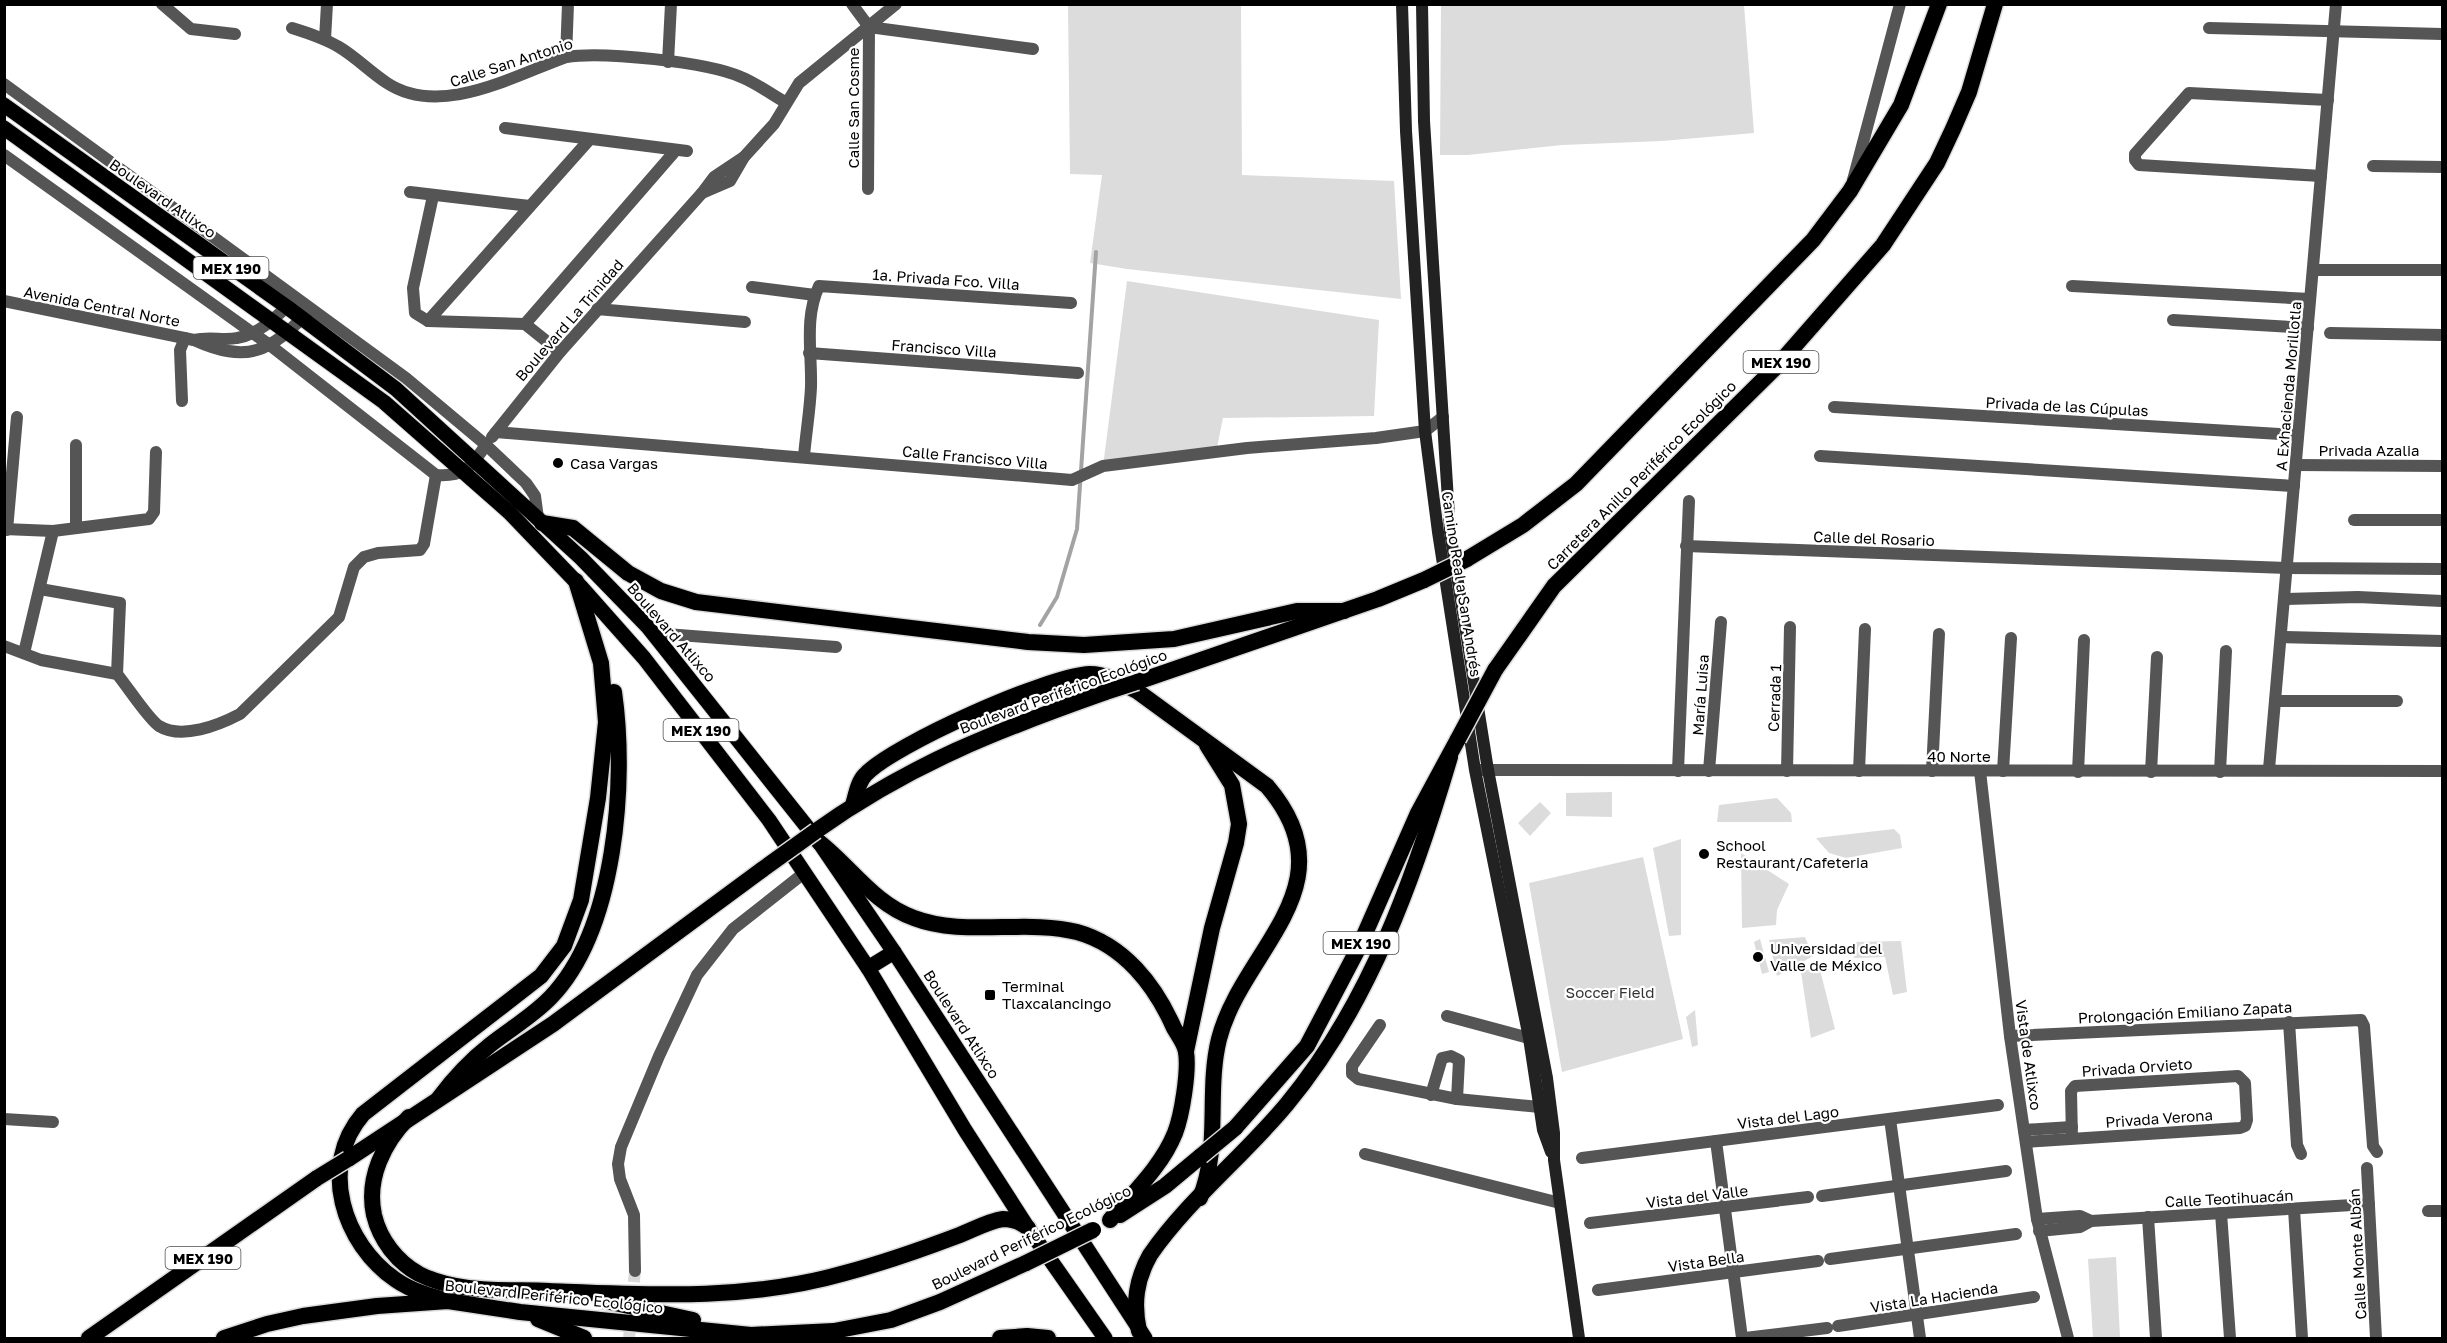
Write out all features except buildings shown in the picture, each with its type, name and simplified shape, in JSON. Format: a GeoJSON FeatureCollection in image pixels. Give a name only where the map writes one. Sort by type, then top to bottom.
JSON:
{"type":"FeatureCollection","features":[{"type":"Feature","properties":{"kind":"highway"},"geometry":{"type":"LineString","coordinates":[[1850,190],[1901,105],[1940,4]]}},
{"type":"Feature","properties":{"kind":"highway","name":"Carretera Anillo Periférico Ecológico"},"geometry":{"type":"LineString","coordinates":[[1495,670],[1554,586],[1777,366],[1883,245],[1936,163],[1953,129],[1970,92],[1995,4]]}},
{"type":"Feature","properties":{"kind":"highway","name":"Boulevard Periférico Ecológico"},"geometry":{"type":"LineString","coordinates":[[89,1338],[317,1179],[553,1024],[853,805],[940,756],[1018,723],[1344,611],[1424,580],[1467,559],[1523,525],[1576,484],[1813,240],[1850,190]]}},
{"type":"Feature","properties":{"kind":"highway"},"geometry":{"type":"LineString","coordinates":[[540,521],[573,528],[628,573],[661,591],[696,602],[1028,642],[1084,645],[1144,642],[1205,633],[1297,611],[1344,611]]}},
{"type":"Feature","properties":{"kind":"highway"},"geometry":{"type":"LineString","coordinates":[[439,1098],[477,1056],[528,1018],[556,991],[582,955],[595,925],[616,822],[620,744],[614,686],[606,652],[579,585]]}},
{"type":"Feature","properties":{"kind":"highway"},"geometry":{"type":"LineString","coordinates":[[448,1301],[406,1286],[386,1272],[365,1251],[351,1227],[341,1200],[340,1168],[353,1126],[363,1114],[541,976],[556,959],[571,932],[585,880],[606,722],[601,663],[579,585]]}},
{"type":"Feature","properties":{"kind":"highway","name":"Boulevard Periférico Ecológico"},"geometry":{"type":"LineString","coordinates":[[224,1338],[267,1324],[325,1313],[448,1301],[520,1312],[752,1335],[834,1331],[891,1320],[940,1302],[1093,1230],[1146,1200],[1234,1128],[1307,1046],[1359,947],[1418,813],[1495,670]]}},
{"type":"Feature","properties":{"kind":"highway"},"geometry":{"type":"LineString","coordinates":[[853,805],[861,780],[885,760],[1007,699],[1076,676],[1098,675],[1116,680],[1137,691],[1206,743],[1251,772],[1276,797],[1291,828],[1298,855],[1298,877],[1291,906],[1236,1002],[1219,1039],[1213,1074],[1210,1166],[1200,1198]]}},
{"type":"Feature","properties":{"kind":"highway"},"geometry":{"type":"LineString","coordinates":[[1110,1220],[1156,1166],[1174,1136],[1183,1105],[1186,1051],[1212,928],[1236,843],[1239,824],[1232,785],[1206,743]]}},
{"type":"Feature","properties":{"kind":"highway"},"geometry":{"type":"LineString","coordinates":[[1142,1334],[1136,1293],[1145,1264],[1162,1239],[1288,1103],[1342,1025],[1371,973],[1395,920],[1450,757]]}},
{"type":"Feature","properties":{"kind":"highway"},"geometry":{"type":"LineString","coordinates":[[819,842],[878,897],[911,918],[936,924],[1061,930],[1076,932],[1105,943],[1126,959],[1157,993],[1186,1051]]}},
{"type":"Feature","properties":{"kind":"highway"},"geometry":{"type":"LineString","coordinates":[[409,1117],[384,1150],[373,1187],[376,1221],[384,1240],[396,1256],[421,1275],[461,1287],[689,1296],[770,1289],[812,1282],[874,1265],[995,1221],[1011,1220],[1028,1228]]}},
{"type":"Feature","properties":{"kind":"highway"},"geometry":{"type":"LineString","coordinates":[[562,1291],[752,1335]]}},
{"type":"Feature","properties":{"kind":"highway"},"geometry":{"type":"LineString","coordinates":[[520,1312],[584,1338]]}},
{"type":"Feature","properties":{"kind":"highway"},"geometry":{"type":"LineString","coordinates":[[1000,1338],[1027,1336],[1048,1338]]}},
{"type":"Feature","properties":{"kind":"main road","name":"Camino Real a San Andrés"},"geometry":{"type":"LineString","coordinates":[[1402,4],[1412,247],[1425,431],[1475,770],[1545,1108]]}},
{"type":"Feature","properties":{"kind":"main road","name":"Camino Real a San Andrés"},"geometry":{"type":"LineString","coordinates":[[1422,4],[1424,122],[1450,532],[1545,1108],[1543,1130],[1554,1160],[1579,1338]]}},
{"type":"Feature","properties":{"kind":"main road","name":"Boulevard Atlixco"},"geometry":{"type":"LineString","coordinates":[[4,105],[46,137],[307,314],[396,389],[471,466],[579,585],[644,658],[769,819],[868,968],[965,1130],[1028,1228],[1105,1338]]}},
{"type":"Feature","properties":{"kind":"main road","name":"MEX 190"},"geometry":{"type":"LineString","coordinates":[[4,128],[471,466]]}},
{"type":"Feature","properties":{"kind":"main road"},"geometry":{"type":"LineString","coordinates":[[1412,247],[1431,242]]}},
{"type":"Feature","properties":{"kind":"main road","name":"Boulevard Atlixco"},"geometry":{"type":"LineString","coordinates":[[471,466],[540,521],[581,558],[652,633],[819,842],[894,952],[1142,1334]]}},
{"type":"Feature","properties":{"kind":"main road"},"geometry":{"type":"LineString","coordinates":[[868,968],[894,952]]}},
{"type":"Feature","properties":{"kind":"street"},"geometry":{"type":"LineString","coordinates":[[162,4],[191,29],[235,34]]}},
{"type":"Feature","properties":{"kind":"street"},"geometry":{"type":"LineString","coordinates":[[325,39],[327,4]]}},
{"type":"Feature","properties":{"kind":"street"},"geometry":{"type":"LineString","coordinates":[[566,57],[568,4]]}},
{"type":"Feature","properties":{"kind":"street"},"geometry":{"type":"LineString","coordinates":[[668,62],[671,4]]}},
{"type":"Feature","properties":{"kind":"street"},"geometry":{"type":"LineString","coordinates":[[852,4],[869,27],[1033,49]]}},
{"type":"Feature","properties":{"kind":"street","name":"Boulevard La Trinidad"},"geometry":{"type":"LineString","coordinates":[[471,466],[560,352],[597,309],[714,177],[744,157],[774,124],[785,102],[799,83],[896,4]]}},
{"type":"Feature","properties":{"kind":"street"},"geometry":{"type":"LineString","coordinates":[[1850,190],[1900,4]]}},
{"type":"Feature","properties":{"kind":"street","name":"A Exhacienda Morillotla"},"geometry":{"type":"LineString","coordinates":[[2269,770],[2336,4]]}},
{"type":"Feature","properties":{"kind":"street","name":"Calle San Cosme"},"geometry":{"type":"LineString","coordinates":[[868,189],[869,27]]}},
{"type":"Feature","properties":{"kind":"street","name":"Calle San Antonio"},"geometry":{"type":"LineString","coordinates":[[292,28],[325,39],[406,94],[434,97],[462,95],[566,57],[585,54],[668,62],[725,71],[742,77],[785,102]]}},
{"type":"Feature","properties":{"kind":"street"},"geometry":{"type":"LineString","coordinates":[[2209,28],[2442,34]]}},
{"type":"Feature","properties":{"kind":"street"},"geometry":{"type":"LineString","coordinates":[[4,84],[291,302]]}},
{"type":"Feature","properties":{"kind":"street"},"geometry":{"type":"LineString","coordinates":[[2321,176],[2139,165],[2135,160],[2135,154],[2189,93],[2328,100]]}},
{"type":"Feature","properties":{"kind":"street"},"geometry":{"type":"LineString","coordinates":[[505,128],[681,150],[525,324]]}},
{"type":"Feature","properties":{"kind":"street"},"geometry":{"type":"LineString","coordinates":[[428,321],[590,139]]}},
{"type":"Feature","properties":{"kind":"street"},"geometry":{"type":"LineString","coordinates":[[4,155],[254,333],[436,475],[449,476],[471,466]]}},
{"type":"Feature","properties":{"kind":"street"},"geometry":{"type":"LineString","coordinates":[[2373,166],[2442,167]]}},
{"type":"Feature","properties":{"kind":"street"},"geometry":{"type":"LineString","coordinates":[[410,192],[530,206]]}},
{"type":"Feature","properties":{"kind":"street"},"geometry":{"type":"LineString","coordinates":[[433,196],[413,288],[415,313],[428,321],[525,324],[560,352]]}},
{"type":"Feature","properties":{"kind":"street"},"geometry":{"type":"LineString","coordinates":[[2313,270],[2442,270]]}},
{"type":"Feature","properties":{"kind":"street"},"geometry":{"type":"LineString","coordinates":[[2072,286],[2310,299]]}},
{"type":"Feature","properties":{"kind":"street","name":"1a. Privada Fco. Villa"},"geometry":{"type":"LineString","coordinates":[[752,287],[1071,303]]}},
{"type":"Feature","properties":{"kind":"street"},"geometry":{"type":"LineString","coordinates":[[804,456],[811,385],[809,353],[812,301],[817,291]]}},
{"type":"Feature","properties":{"kind":"street","name":"Avenida Central Norte"},"geometry":{"type":"LineString","coordinates":[[4,301],[189,339],[212,348],[236,353],[271,346],[307,314]]}},
{"type":"Feature","properties":{"kind":"street","name":"Avenida Central Norte"},"geometry":{"type":"LineString","coordinates":[[189,339],[210,336],[236,339],[254,333],[291,302]]}},
{"type":"Feature","properties":{"kind":"street"},"geometry":{"type":"LineString","coordinates":[[597,309],[745,322]]}},
{"type":"Feature","properties":{"kind":"street"},"geometry":{"type":"LineString","coordinates":[[307,314],[405,378],[486,445],[532,491],[540,521]]}},
{"type":"Feature","properties":{"kind":"street"},"geometry":{"type":"LineString","coordinates":[[2172,320],[2308,328]]}},
{"type":"Feature","properties":{"kind":"street"},"geometry":{"type":"LineString","coordinates":[[2330,333],[2442,335]]}},
{"type":"Feature","properties":{"kind":"street"},"geometry":{"type":"LineString","coordinates":[[182,401],[180,350],[189,339]]}},
{"type":"Feature","properties":{"kind":"street","name":"Francisco Villa"},"geometry":{"type":"LineString","coordinates":[[809,353],[1078,374]]}},
{"type":"Feature","properties":{"kind":"street","name":"Privada de las Cúpulas"},"geometry":{"type":"LineString","coordinates":[[1834,407],[2298,435]]}},
{"type":"Feature","properties":{"kind":"street"},"geometry":{"type":"LineString","coordinates":[[17,417],[6,529],[53,531],[149,519],[153,516],[156,452]]}},
{"type":"Feature","properties":{"kind":"street","name":"Calle Francisco Villa"},"geometry":{"type":"LineString","coordinates":[[496,432],[1072,480],[1103,466],[1247,448],[1376,438],[1425,431],[1443,417]]}},
{"type":"Feature","properties":{"kind":"street"},"geometry":{"type":"LineString","coordinates":[[76,445],[76,528]]}},
{"type":"Feature","properties":{"kind":"street"},"geometry":{"type":"LineString","coordinates":[[1820,456],[2294,486]]}},
{"type":"Feature","properties":{"kind":"street","name":"Privada Azalia"},"geometry":{"type":"LineString","coordinates":[[2296,465],[2442,466]]}},
{"type":"Feature","properties":{"kind":"street"},"geometry":{"type":"LineString","coordinates":[[40,589],[120,603],[117,674],[158,726],[172,730],[200,729],[221,724],[240,714],[339,617],[354,567],[364,557],[378,553],[420,550],[424,544],[436,475]]}},
{"type":"Feature","properties":{"kind":"street"},"geometry":{"type":"LineString","coordinates":[[1678,771],[1689,501]]}},
{"type":"Feature","properties":{"kind":"street"},"geometry":{"type":"LineString","coordinates":[[2354,520],[2442,520]]}},
{"type":"Feature","properties":{"kind":"street"},"geometry":{"type":"LineString","coordinates":[[24,653],[53,531]]}},
{"type":"Feature","properties":{"kind":"street","name":"Calle del Rosario"},"geometry":{"type":"LineString","coordinates":[[1686,546],[2287,568],[2442,569]]}},
{"type":"Feature","properties":{"kind":"street"},"geometry":{"type":"LineString","coordinates":[[2284,599],[2358,597],[2442,601]]}},
{"type":"Feature","properties":{"kind":"street","name":"María Luisa"},"geometry":{"type":"LineString","coordinates":[[1709,771],[1721,622]]}},
{"type":"Feature","properties":{"kind":"street","name":"Cerrada 1"},"geometry":{"type":"LineString","coordinates":[[1787,771],[1791,627]]}},
{"type":"Feature","properties":{"kind":"street"},"geometry":{"type":"LineString","coordinates":[[1859,771],[1865,629]]}},
{"type":"Feature","properties":{"kind":"street"},"geometry":{"type":"LineString","coordinates":[[652,633],[836,647]]}},
{"type":"Feature","properties":{"kind":"street"},"geometry":{"type":"LineString","coordinates":[[1932,771],[1939,634]]}},
{"type":"Feature","properties":{"kind":"street"},"geometry":{"type":"LineString","coordinates":[[2281,637],[2442,641]]}},
{"type":"Feature","properties":{"kind":"street"},"geometry":{"type":"LineString","coordinates":[[2003,771],[2011,638]]}},
{"type":"Feature","properties":{"kind":"street"},"geometry":{"type":"LineString","coordinates":[[2078,772],[2084,640]]}},
{"type":"Feature","properties":{"kind":"street"},"geometry":{"type":"LineString","coordinates":[[4,659],[8,647],[41,660],[117,674]]}},
{"type":"Feature","properties":{"kind":"street"},"geometry":{"type":"LineString","coordinates":[[2220,772],[2226,651]]}},
{"type":"Feature","properties":{"kind":"street"},"geometry":{"type":"LineString","coordinates":[[2151,772],[2157,657]]}},
{"type":"Feature","properties":{"kind":"street"},"geometry":{"type":"LineString","coordinates":[[2275,702],[2397,701]]}},
{"type":"Feature","properties":{"kind":"street","name":"40 Norte"},"geometry":{"type":"LineString","coordinates":[[1475,770],[2442,771]]}},
{"type":"Feature","properties":{"kind":"street","name":"Vista de Atlixco"},"geometry":{"type":"LineString","coordinates":[[1980,771],[2010,1036],[2038,1225],[2068,1338]]}},
{"type":"Feature","properties":{"kind":"street"},"geometry":{"type":"LineString","coordinates":[[635,1271],[634,1215],[620,1179],[618,1164],[621,1147],[659,1056],[697,975],[733,929],[804,873]]}},
{"type":"Feature","properties":{"kind":"street"},"geometry":{"type":"LineString","coordinates":[[1448,1016],[1529,1038]]}},
{"type":"Feature","properties":{"kind":"street","name":"Prolongación Emiliano Zapata"},"geometry":{"type":"LineString","coordinates":[[2010,1036],[2361,1020],[2364,1026],[2373,1146],[2377,1152]]}},
{"type":"Feature","properties":{"kind":"street"},"geometry":{"type":"LineString","coordinates":[[2289,1022],[2297,1145],[2301,1154]]}},
{"type":"Feature","properties":{"kind":"street"},"geometry":{"type":"LineString","coordinates":[[1380,1025],[1352,1065],[1352,1074],[1358,1079],[1431,1095],[1545,1108]]}},
{"type":"Feature","properties":{"kind":"street"},"geometry":{"type":"LineString","coordinates":[[1431,1095],[1442,1058],[1451,1056],[1459,1060],[1457,1099]]}},
{"type":"Feature","properties":{"kind":"street","name":"Privada Orvieto"},"geometry":{"type":"LineString","coordinates":[[2072,1133],[2071,1091],[2075,1086],[2238,1076],[2242,1078]]}},
{"type":"Feature","properties":{"kind":"street","name":"Privada Verona"},"geometry":{"type":"LineString","coordinates":[[2025,1136],[2245,1126],[2245,1083],[2242,1078]]}},
{"type":"Feature","properties":{"kind":"street","name":"Vista del Lago"},"geometry":{"type":"LineString","coordinates":[[1582,1158],[1998,1106]]}},
{"type":"Feature","properties":{"kind":"street"},"geometry":{"type":"LineString","coordinates":[[4,1119],[53,1122]]}},
{"type":"Feature","properties":{"kind":"street"},"geometry":{"type":"LineString","coordinates":[[1890,1119],[1920,1338]]}},
{"type":"Feature","properties":{"kind":"street"},"geometry":{"type":"LineString","coordinates":[[1716,1141],[1744,1338]]}},
{"type":"Feature","properties":{"kind":"street"},"geometry":{"type":"LineString","coordinates":[[1365,1154],[1560,1203]]}},
{"type":"Feature","properties":{"kind":"street","name":"Calle Monte Albán"},"geometry":{"type":"LineString","coordinates":[[2367,1168],[2376,1338]]}},
{"type":"Feature","properties":{"kind":"street"},"geometry":{"type":"LineString","coordinates":[[1822,1196],[2007,1171]]}},
{"type":"Feature","properties":{"kind":"street","name":"Vista del Valle"},"geometry":{"type":"LineString","coordinates":[[1590,1223],[1808,1197]]}},
{"type":"Feature","properties":{"kind":"street","name":"Calle Teotihuacán"},"geometry":{"type":"LineString","coordinates":[[2038,1225],[2079,1227],[2091,1221],[2369,1204]]}},
{"type":"Feature","properties":{"kind":"street"},"geometry":{"type":"LineString","coordinates":[[2294,1209],[2302,1338]]}},
{"type":"Feature","properties":{"kind":"street"},"geometry":{"type":"LineString","coordinates":[[2428,1211],[2442,1211]]}},
{"type":"Feature","properties":{"kind":"street"},"geometry":{"type":"LineString","coordinates":[[2221,1213],[2230,1338]]}},
{"type":"Feature","properties":{"kind":"street"},"geometry":{"type":"LineString","coordinates":[[2148,1217],[2156,1338]]}},
{"type":"Feature","properties":{"kind":"street","name":"Vista Bella"},"geometry":{"type":"LineString","coordinates":[[1598,1290],[2016,1234]]}},
{"type":"Feature","properties":{"kind":"street","name":"Vista La Hacienda"},"geometry":{"type":"LineString","coordinates":[[1744,1338],[2034,1297]]}},
{"type":"Feature","properties":{"kind":"green space"},"geometry":{"type":"Polygon","coordinates":[[[1068,5],[1241,5],[1242,175],[1394,181],[1401,299],[1090,263],[1102,175],[1070,174],[1068,5]]]}},
{"type":"Feature","properties":{"kind":"green space"},"geometry":{"type":"Polygon","coordinates":[[[1441,5],[1744,5],[1754,133],[1662,141],[1562,145],[1468,155],[1440,155],[1441,5]]]}},
{"type":"Feature","properties":{"kind":"green space"},"geometry":{"type":"Polygon","coordinates":[[[1127,281],[1379,320],[1374,416],[1223,418],[1216,452],[1103,466],[1127,281]]]}},
{"type":"Feature","properties":{"kind":"green space"},"geometry":{"type":"Polygon","coordinates":[[[1612,792],[1612,817],[1566,816],[1566,793],[1612,792]]]}},
{"type":"Feature","properties":{"kind":"green space"},"geometry":{"type":"Polygon","coordinates":[[[1777,798],[1791,813],[1792,822],[1717,822],[1719,805],[1777,798]]]}},
{"type":"Feature","properties":{"kind":"green space"},"geometry":{"type":"Polygon","coordinates":[[[1540,802],[1551,813],[1530,836],[1518,823],[1540,802]]]}},
{"type":"Feature","properties":{"kind":"green space"},"geometry":{"type":"Polygon","coordinates":[[[1894,829],[1900,835],[1902,848],[1846,858],[1829,853],[1816,838],[1894,829]]]}},
{"type":"Feature","properties":{"kind":"green space"},"geometry":{"type":"Polygon","coordinates":[[[1681,839],[1681,935],[1669,936],[1653,848],[1681,839]]]}},
{"type":"Feature","properties":{"kind":"green space"},"geometry":{"type":"Polygon","coordinates":[[[1741,853],[1789,884],[1777,910],[1776,925],[1742,928],[1741,853]]]}},
{"type":"Feature","properties":{"kind":"green space","name":"Soccer Field"},"geometry":{"type":"Polygon","coordinates":[[[1643,857],[1683,1039],[1562,1072],[1529,883],[1643,857]]]}},
{"type":"Feature","properties":{"kind":"green space"},"geometry":{"type":"Polygon","coordinates":[[[1805,937],[1813,956],[1777,976],[1769,940],[1805,937]]]}},
{"type":"Feature","properties":{"kind":"green space"},"geometry":{"type":"Polygon","coordinates":[[[1760,939],[1769,972],[1762,974],[1754,942],[1760,939]]]}},
{"type":"Feature","properties":{"kind":"green space"},"geometry":{"type":"Polygon","coordinates":[[[1901,941],[1907,992],[1893,995],[1885,957],[1854,958],[1853,942],[1901,941]]]}},
{"type":"Feature","properties":{"kind":"green space"},"geometry":{"type":"Polygon","coordinates":[[[1819,966],[1835,1029],[1811,1038],[1801,972],[1819,966]]]}},
{"type":"Feature","properties":{"kind":"green space"},"geometry":{"type":"Polygon","coordinates":[[[1695,1010],[1698,1045],[1692,1047],[1686,1017],[1695,1010]]]}},
{"type":"Feature","properties":{"kind":"green space"},"geometry":{"type":"Polygon","coordinates":[[[2116,1257],[2120,1338],[2093,1338],[2088,1259],[2116,1257]]]}},
{"type":"Feature","properties":{"kind":"waterway"},"geometry":{"type":"LineString","coordinates":[[1040,625],[1057,597],[1077,529],[1096,252]]}},
{"type":"Feature","properties":{"kind":"tunnel"},"geometry":{"type":"LineString","coordinates":[[632,1300],[635,1271]]}},
{"type":"Feature","properties":{"kind":"tunnel"},"geometry":{"type":"LineString","coordinates":[[629,1338],[631,1317]]}},
{"type":"Feature","properties":{"kind":"place","name":"Casa Vargas"},"geometry":{"type":"Point","coordinates":[558,463]}},
{"type":"Feature","properties":{"kind":"place","name":"School Restaurant/Cafeteria"},"geometry":{"type":"Point","coordinates":[1704,854]}},
{"type":"Feature","properties":{"kind":"place","name":"Universidad del Valle de México"},"geometry":{"type":"Point","coordinates":[1758,957]}},
{"type":"Feature","properties":{"kind":"place","name":"Terminal Tlaxcalancingo"},"geometry":{"type":"Point","coordinates":[990,995]}}]}
